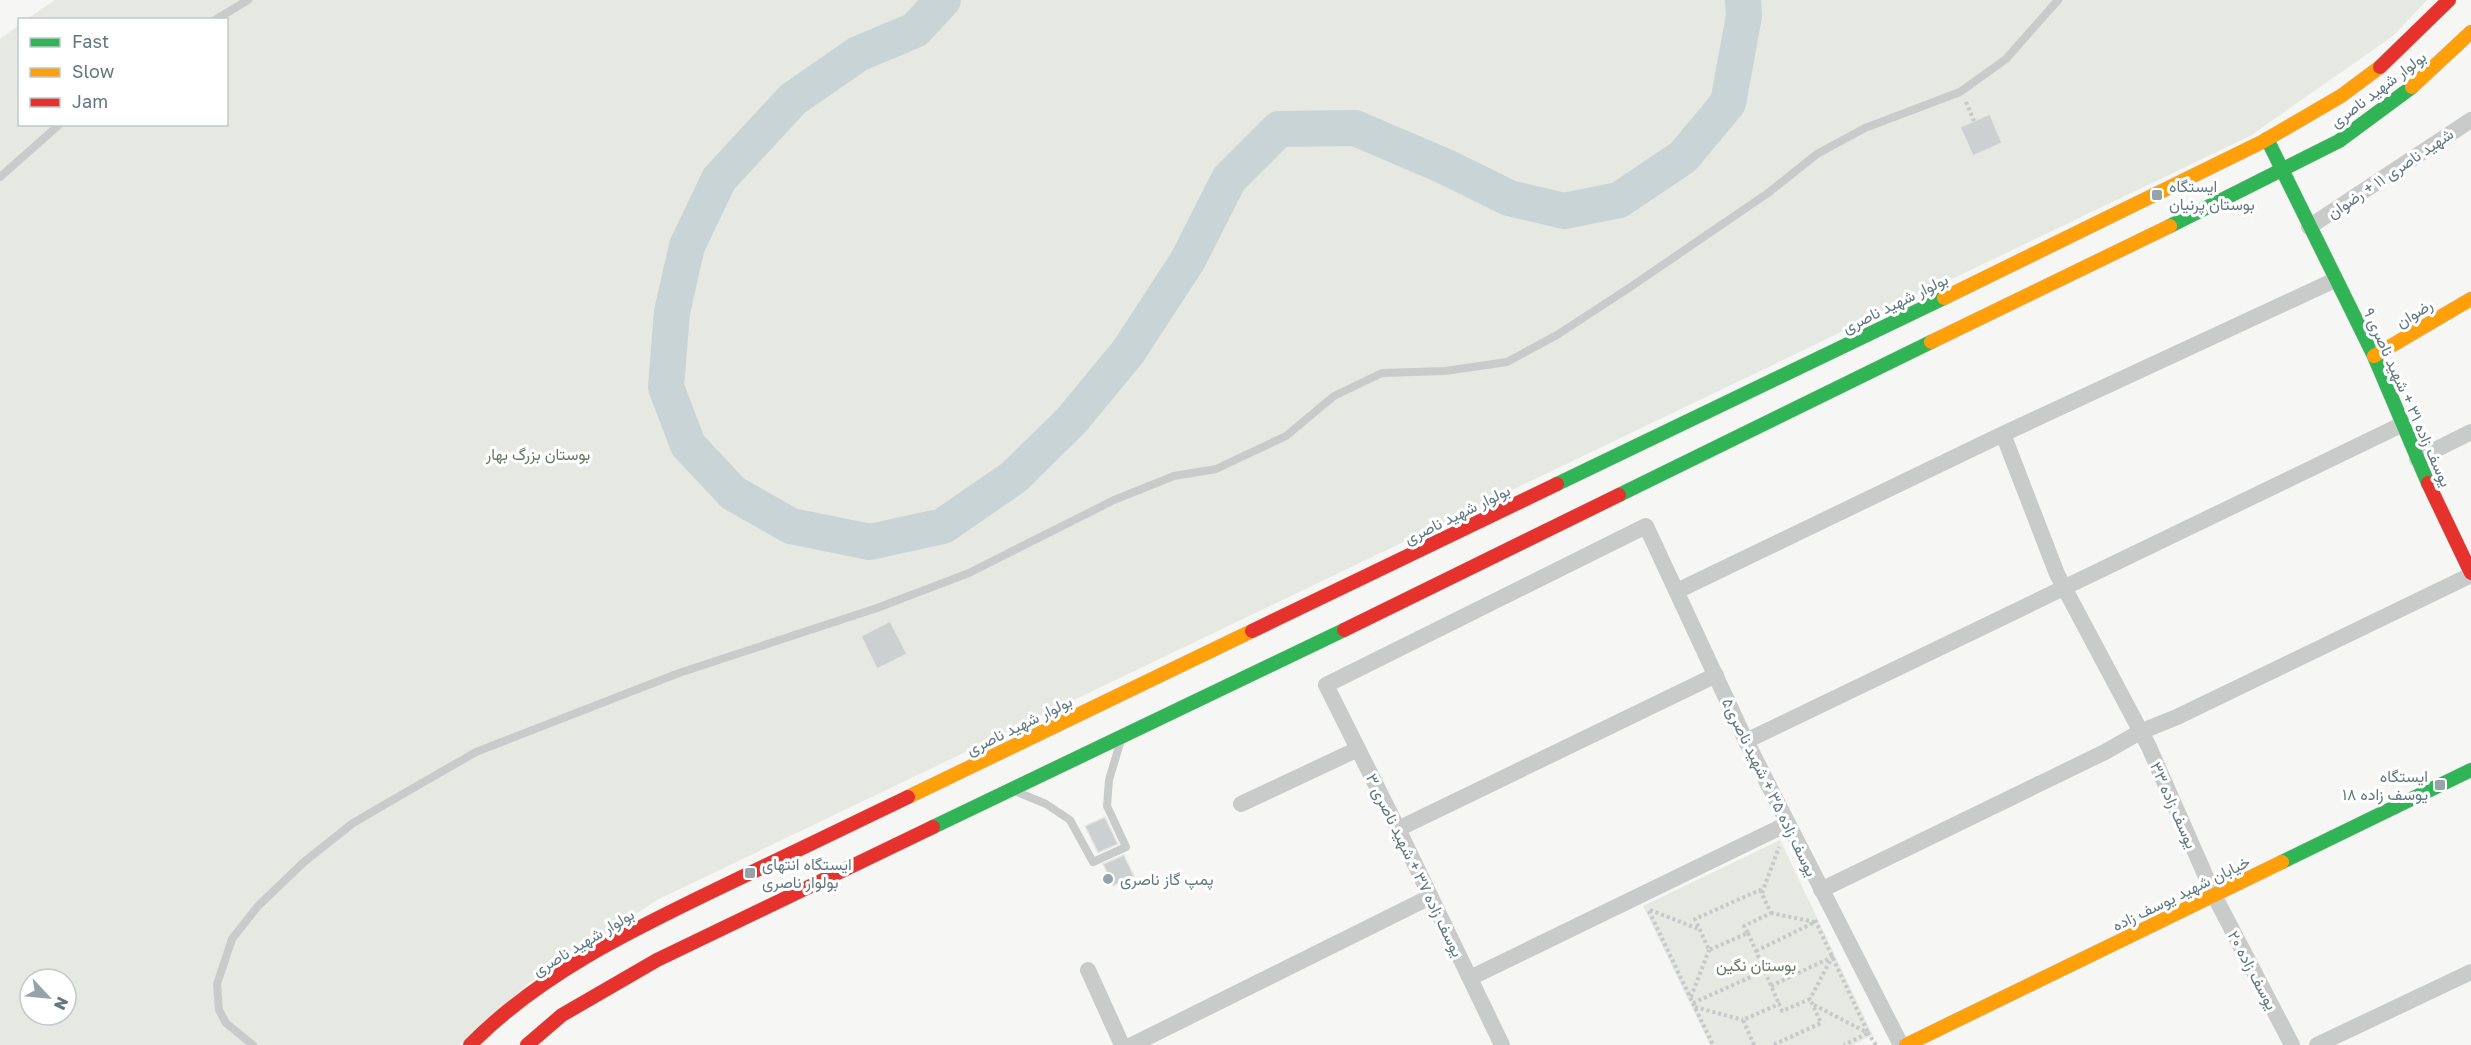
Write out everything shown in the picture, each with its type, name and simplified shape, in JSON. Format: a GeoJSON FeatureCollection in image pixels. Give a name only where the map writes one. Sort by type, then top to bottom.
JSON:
{"type":"FeatureCollection","features":[{"type":"Feature","properties":{"kind":"main road","name":"بولوار شهید ناصری"},"geometry":{"type":"LineString","coordinates":[[470,1045],[480,1034],[541,984],[633,930],[2146,200],[2267,139],[2325,107],[2362,81],[2417,34],[2449,0]]}},
{"type":"Feature","properties":{"kind":"main road","name":"بولوار شهید ناصری"},"geometry":{"type":"LineString","coordinates":[[527,1045],[562,1015],[657,960],[1122,736],[1342,619],[2282,171],[2346,137],[2388,108],[2445,60],[2471,32]]}},
{"type":"Feature","properties":{"kind":"main road","name":"یوسف زاده ۳۱ + شهید ناصری ۹"},"geometry":{"type":"LineString","coordinates":[[2267,139],[2374,356],[2417,459],[2469,568]]}},
{"type":"Feature","properties":{"kind":"main road","name":"رضوان"},"geometry":{"type":"LineString","coordinates":[[2374,356],[2471,299]]}},
{"type":"Feature","properties":{"kind":"main road"},"geometry":{"type":"LineString","coordinates":[[1329,593],[1342,619]]}},
{"type":"Feature","properties":{"kind":"main road","name":"خیابان شهید یوسف زاده"},"geometry":{"type":"LineString","coordinates":[[1906,1045],[2471,770]]}},
{"type":"Feature","properties":{"kind":"street","name":"شهید ناصری ۱۱ + رضوان"},"geometry":{"type":"LineString","coordinates":[[2309,227],[2471,120]]}},
{"type":"Feature","properties":{"kind":"street"},"geometry":{"type":"LineString","coordinates":[[1677,591],[2003,434],[2335,280]]}},
{"type":"Feature","properties":{"kind":"street"},"geometry":{"type":"LineString","coordinates":[[1746,741],[2403,424]]}},
{"type":"Feature","properties":{"kind":"street"},"geometry":{"type":"LineString","coordinates":[[2417,459],[2471,432]]}},
{"type":"Feature","properties":{"kind":"street","name":"یوسف زاده ۳۳"},"geometry":{"type":"LineString","coordinates":[[2003,434],[2057,574],[2149,747],[2214,895]]}},
{"type":"Feature","properties":{"kind":"street","name":"یوسف زاده ۳۵ + شهید ناصری۵"},"geometry":{"type":"LineString","coordinates":[[1326,685],[1646,526],[1746,741],[1901,1045]]}},
{"type":"Feature","properties":{"kind":"street"},"geometry":{"type":"LineString","coordinates":[[1821,890],[2094,757],[2140,732],[2187,712],[2469,568]]}},
{"type":"Feature","properties":{"kind":"street"},"geometry":{"type":"LineString","coordinates":[[1398,829],[1716,675]]}},
{"type":"Feature","properties":{"kind":"street","name":"یوسف زاده ۳۷ + شهید ناصری ۳"},"geometry":{"type":"LineString","coordinates":[[1326,685],[1431,897],[1499,1044]]}},
{"type":"Feature","properties":{"kind":"street"},"geometry":{"type":"LineString","coordinates":[[1241,804],[1358,749]]}},
{"type":"Feature","properties":{"kind":"street"},"geometry":{"type":"LineString","coordinates":[[1470,978],[1788,824]]}},
{"type":"Feature","properties":{"kind":"street","name":"یوسف زاده ۲۰"},"geometry":{"type":"LineString","coordinates":[[2214,895],[2292,1045]]}},
{"type":"Feature","properties":{"kind":"street"},"geometry":{"type":"LineString","coordinates":[[1132,1045],[1431,897]]}},
{"type":"Feature","properties":{"kind":"street"},"geometry":{"type":"LineString","coordinates":[[1088,970],[1122,1045]]}},
{"type":"Feature","properties":{"kind":"street"},"geometry":{"type":"LineString","coordinates":[[2316,1045],[2471,972]]}},
{"type":"Feature","properties":{"kind":"lane"},"geometry":{"type":"LineString","coordinates":[[218,18],[248,0]]}},
{"type":"Feature","properties":{"kind":"lane"},"geometry":{"type":"LineString","coordinates":[[252,1045],[226,1023],[219,1010],[217,984],[232,939],[258,906],[304,862],[353,824],[422,783],[476,752],[680,673],[877,608],[969,573],[1114,500],[1174,476],[1216,469],[1286,436],[1334,396],[1382,373],[1445,371],[1507,362],[1557,335],[1629,288],[1768,193],[1817,154],[1865,128],[1960,92],[2007,59],[2058,0]]}},
{"type":"Feature","properties":{"kind":"lane"},"geometry":{"type":"LineString","coordinates":[[0,177],[58,126]]}},
{"type":"Feature","properties":{"kind":"lane"},"geometry":{"type":"LineString","coordinates":[[1012,789],[1046,804],[1070,820],[1094,862],[1126,847],[1107,806],[1109,780],[1122,736]]}},
{"type":"Feature","properties":{"kind":"path"},"geometry":{"type":"LineString","coordinates":[[1769,851],[1779,846]]}},
{"type":"Feature","properties":{"kind":"path"},"geometry":{"type":"LineString","coordinates":[[1779,846],[1784,857]]}},
{"type":"Feature","properties":{"kind":"path"},"geometry":{"type":"LineString","coordinates":[[1762,894],[1779,846]]}},
{"type":"Feature","properties":{"kind":"path"},"geometry":{"type":"LineString","coordinates":[[1693,1003],[1709,950],[1695,919],[1760,890],[1771,913]]}},
{"type":"Feature","properties":{"kind":"path"},"geometry":{"type":"LineString","coordinates":[[1648,909],[1658,904]]}},
{"type":"Feature","properties":{"kind":"path"},"geometry":{"type":"LineString","coordinates":[[1648,909],[1700,929]]}},
{"type":"Feature","properties":{"kind":"path"},"geometry":{"type":"LineString","coordinates":[[1648,909],[1713,1045]]}},
{"type":"Feature","properties":{"kind":"path"},"geometry":{"type":"LineString","coordinates":[[1810,911],[1868,1033],[1876,1045]]}},
{"type":"Feature","properties":{"kind":"path"},"geometry":{"type":"LineString","coordinates":[[1815,922],[1771,913],[1744,926],[1782,1011],[1810,999],[1832,957]]}},
{"type":"Feature","properties":{"kind":"path"},"geometry":{"type":"LineString","coordinates":[[1756,951],[1815,922]]}},
{"type":"Feature","properties":{"kind":"path"},"geometry":{"type":"LineString","coordinates":[[1709,950],[1748,933]]}},
{"type":"Feature","properties":{"kind":"path"},"geometry":{"type":"LineString","coordinates":[[1771,986],[1832,957]]}},
{"type":"Feature","properties":{"kind":"path"},"geometry":{"type":"LineString","coordinates":[[1693,1003],[1764,971]]}},
{"type":"Feature","properties":{"kind":"path"},"geometry":{"type":"LineString","coordinates":[[1773,1045],[1821,1023],[1810,999]]}},
{"type":"Feature","properties":{"kind":"path"},"geometry":{"type":"LineString","coordinates":[[1693,1003],[1743,1020],[1779,1004]]}},
{"type":"Feature","properties":{"kind":"path"},"geometry":{"type":"LineString","coordinates":[[1813,1004],[1868,1033]]}},
{"type":"Feature","properties":{"kind":"path"},"geometry":{"type":"LineString","coordinates":[[1743,1020],[1754,1045]]}},
{"type":"Feature","properties":{"kind":"path"},"geometry":{"type":"LineString","coordinates":[[1844,1045],[1868,1033]]}},
{"type":"Feature","properties":{"kind":"green space","name":"بوستان بزرگ بهار"},"geometry":{"type":"Polygon","coordinates":[[[55,0],[2427,0],[2393,36],[2250,136],[659,899],[530,982],[459,1045],[0,1045],[0,39],[18,26],[18,126],[228,126],[228,18],[28,18],[55,0]]]}},
{"type":"Feature","properties":{"kind":"green space","name":"بوستان نگین"},"geometry":{"type":"Polygon","coordinates":[[[1780,840],[1873,1035],[1853,1045],[1710,1045],[1643,906],[1780,840]]]}},
{"type":"Feature","properties":{"kind":"building"},"geometry":{"type":"Polygon","coordinates":[[[1990,114],[2002,143],[1973,156],[1960,127],[1990,114]]]}},
{"type":"Feature","properties":{"kind":"building"},"geometry":{"type":"Polygon","coordinates":[[[890,621],[907,654],[877,669],[861,636],[890,621]]]}},
{"type":"Feature","properties":{"kind":"building"},"geometry":{"type":"Polygon","coordinates":[[[1105,817],[1118,844],[1098,853],[1085,826],[1105,817]]]}},
{"type":"Feature","properties":{"kind":"building"},"geometry":{"type":"Polygon","coordinates":[[[1124,855],[1134,876],[1113,886],[1103,864],[1124,855]]]}},
{"type":"Feature","properties":{"kind":"waterway"},"geometry":{"type":"LineString","coordinates":[[943,0],[915,30],[858,54],[793,99],[719,179],[687,246],[672,312],[666,387],[688,445],[733,493],[791,526],[870,542],[943,526],[1014,477],[1071,421],[1128,352],[1188,260],[1229,179],[1279,129],[1355,128],[1444,166],[1509,198],[1564,211],[1619,200],[1683,157],[1728,103],[1744,16],[1743,0]]}},
{"type":"Feature","properties":{"kind":"traffic: fast"},"geometry":{"type":"LineString","coordinates":[[2170,226],[2339,141],[2412,87]]}},
{"type":"Feature","properties":{"kind":"traffic: fast"},"geometry":{"type":"LineString","coordinates":[[2267,139],[2374,356],[2428,483]]}},
{"type":"Feature","properties":{"kind":"traffic: fast"},"geometry":{"type":"LineString","coordinates":[[1557,484],[1944,298]]}},
{"type":"Feature","properties":{"kind":"traffic: fast"},"geometry":{"type":"LineString","coordinates":[[1619,495],[1931,342]]}},
{"type":"Feature","properties":{"kind":"traffic: fast"},"geometry":{"type":"LineString","coordinates":[[933,827],[1344,630]]}},
{"type":"Feature","properties":{"kind":"traffic: fast"},"geometry":{"type":"LineString","coordinates":[[2282,862],[2471,770]]}},
{"type":"Feature","properties":{"kind":"traffic: slow"},"geometry":{"type":"LineString","coordinates":[[2412,87],[2471,32]]}},
{"type":"Feature","properties":{"kind":"traffic: slow"},"geometry":{"type":"LineString","coordinates":[[1944,298],[2262,142],[2341,96],[2380,67]]}},
{"type":"Feature","properties":{"kind":"traffic: slow"},"geometry":{"type":"LineString","coordinates":[[1931,342],[2170,226]]}},
{"type":"Feature","properties":{"kind":"traffic: slow"},"geometry":{"type":"LineString","coordinates":[[2374,356],[2471,299]]}},
{"type":"Feature","properties":{"kind":"traffic: slow"},"geometry":{"type":"LineString","coordinates":[[908,797],[1252,631]]}},
{"type":"Feature","properties":{"kind":"traffic: slow"},"geometry":{"type":"LineString","coordinates":[[1906,1045],[2282,862]]}},
{"type":"Feature","properties":{"kind":"traffic: jam"},"geometry":{"type":"LineString","coordinates":[[2380,67],[2449,0]]}},
{"type":"Feature","properties":{"kind":"traffic: jam"},"geometry":{"type":"LineString","coordinates":[[2428,483],[2471,573]]}},
{"type":"Feature","properties":{"kind":"traffic: jam"},"geometry":{"type":"LineString","coordinates":[[1252,631],[1557,484]]}},
{"type":"Feature","properties":{"kind":"traffic: jam"},"geometry":{"type":"LineString","coordinates":[[1344,630],[1619,495]]}},
{"type":"Feature","properties":{"kind":"traffic: jam"},"geometry":{"type":"LineString","coordinates":[[470,1045],[525,997],[617,939],[908,797]]}},
{"type":"Feature","properties":{"kind":"traffic: jam"},"geometry":{"type":"LineString","coordinates":[[527,1045],[562,1015],[657,960],[933,827]]}},
{"type":"Feature","properties":{"kind":"place","name":"ایستگاه بوستان پرنیان"},"geometry":{"type":"Point","coordinates":[2157,195]}},
{"type":"Feature","properties":{"kind":"place","name":"ایستگاه یوسف زاده ۱۸"},"geometry":{"type":"Point","coordinates":[2440,785]}},
{"type":"Feature","properties":{"kind":"place","name":"ایستگاه انتهای بولوار ناصری"},"geometry":{"type":"Point","coordinates":[750,873]}},
{"type":"Feature","properties":{"kind":"place","name":"پمپ گاز ناصری"},"geometry":{"type":"Point","coordinates":[1108,879]}}]}
